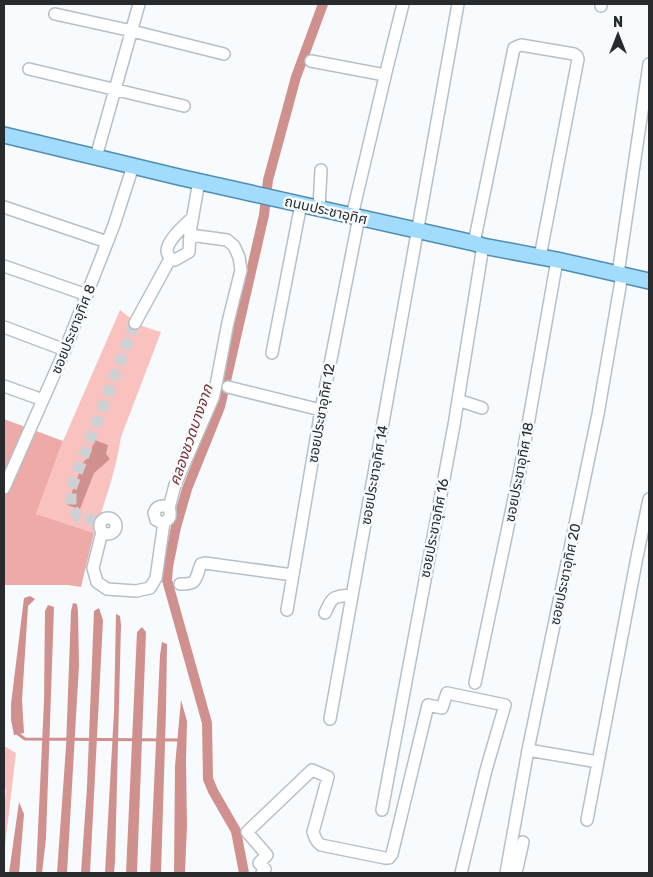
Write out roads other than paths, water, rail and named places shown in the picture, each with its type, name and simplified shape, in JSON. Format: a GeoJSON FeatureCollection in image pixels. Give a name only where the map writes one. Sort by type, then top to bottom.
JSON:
{"type":"FeatureCollection","features":[{"type":"Feature","properties":{"kind":"main road","name":"ถนนประชาอุทิศ"},"geometry":{"type":"LineString","coordinates":[[4,135],[254,194],[649,281]]}},
{"type":"Feature","properties":{"kind":"street"},"geometry":{"type":"LineString","coordinates":[[96,157],[139,4]]}},
{"type":"Feature","properties":{"kind":"street","name":"ซอยประชาอุทิศ 12"},"geometry":{"type":"LineString","coordinates":[[287,610],[356,216],[385,75],[403,4]]}},
{"type":"Feature","properties":{"kind":"street","name":"ซอยประชาอุทิศ 14"},"geometry":{"type":"LineString","coordinates":[[330,719],[458,4]]}},
{"type":"Feature","properties":{"kind":"street"},"geometry":{"type":"LineString","coordinates":[[55,14],[224,54]]}},
{"type":"Feature","properties":{"kind":"street","name":"ซอยประชาอุทิศ 16"},"geometry":{"type":"LineString","coordinates":[[382,810],[458,400],[479,244],[514,48],[521,45],[574,54],[578,59],[540,257]]}},
{"type":"Feature","properties":{"kind":"street"},"geometry":{"type":"LineString","coordinates":[[311,61],[385,75]]}},
{"type":"Feature","properties":{"kind":"street","name":"ซอยประชาอุทิศ 20"},"geometry":{"type":"LineString","coordinates":[[506,873],[528,750],[598,414],[620,275],[649,64]]}},
{"type":"Feature","properties":{"kind":"street"},"geometry":{"type":"LineString","coordinates":[[29,69],[184,106]]}},
{"type":"Feature","properties":{"kind":"street","name":"ซอยประชาอุทิศ 8"},"geometry":{"type":"LineString","coordinates":[[4,488],[66,350],[114,225],[133,166]]}},
{"type":"Feature","properties":{"kind":"street"},"geometry":{"type":"LineString","coordinates":[[319,208],[321,170]]}},
{"type":"Feature","properties":{"kind":"street"},"geometry":{"type":"LineString","coordinates":[[170,259],[175,260],[189,252],[199,181]]}},
{"type":"Feature","properties":{"kind":"street"},"geometry":{"type":"LineString","coordinates":[[272,353],[301,204]]}},
{"type":"Feature","properties":{"kind":"street"},"geometry":{"type":"LineString","coordinates":[[4,207],[106,242]]}},
{"type":"Feature","properties":{"kind":"street"},"geometry":{"type":"LineString","coordinates":[[170,259],[167,252],[169,244],[193,217]]}},
{"type":"Feature","properties":{"kind":"street"},"geometry":{"type":"LineString","coordinates":[[100,525],[93,568],[97,582],[106,589],[136,591],[150,588],[156,578],[164,522],[170,517],[169,508],[175,485],[212,398],[241,270],[239,257],[234,246],[227,240],[190,235]]}},
{"type":"Feature","properties":{"kind":"street"},"geometry":{"type":"LineString","coordinates":[[135,323],[170,259]]}},
{"type":"Feature","properties":{"kind":"street","name":"ซอยประชาอุทิศ 18"},"geometry":{"type":"LineString","coordinates":[[475,682],[520,470],[557,260]]}},
{"type":"Feature","properties":{"kind":"street"},"geometry":{"type":"LineString","coordinates":[[4,266],[87,295]]}},
{"type":"Feature","properties":{"kind":"street"},"geometry":{"type":"LineString","coordinates":[[4,327],[66,350]]}},
{"type":"Feature","properties":{"kind":"street"},"geometry":{"type":"LineString","coordinates":[[4,386],[43,400]]}},
{"type":"Feature","properties":{"kind":"street"},"geometry":{"type":"LineString","coordinates":[[228,387],[321,410]]}},
{"type":"Feature","properties":{"kind":"street"},"geometry":{"type":"LineString","coordinates":[[458,400],[482,408]]}},
{"type":"Feature","properties":{"kind":"street"},"geometry":{"type":"LineString","coordinates":[[587,820],[649,499]]}},
{"type":"Feature","properties":{"kind":"street"},"geometry":{"type":"LineString","coordinates":[[180,584],[193,583],[202,564],[205,563],[293,576]]}},
{"type":"Feature","properties":{"kind":"street"},"geometry":{"type":"LineString","coordinates":[[325,613],[330,600],[334,597],[352,595]]}},
{"type":"Feature","properties":{"kind":"street"},"geometry":{"type":"LineString","coordinates":[[262,873],[265,868],[259,863],[267,855],[247,832],[312,770],[328,777],[313,832],[315,839],[321,845],[389,858],[392,854],[428,705],[442,708],[446,693],[506,705],[486,770],[461,873]]}},
{"type":"Feature","properties":{"kind":"street"},"geometry":{"type":"LineString","coordinates":[[528,750],[598,762]]}},
{"type":"Feature","properties":{"kind":"street"},"geometry":{"type":"LineString","coordinates":[[516,873],[523,842]]}},
{"type":"Feature","properties":{"kind":"waterway","name":"คลองชวดบางจาก"},"geometry":{"type":"LineString","coordinates":[[244,873],[236,831],[208,779],[207,723],[167,580],[168,567],[176,527],[187,489],[220,407],[264,215],[268,180],[296,77],[323,4]]}},
{"type":"Feature","properties":{"kind":"waterway"},"geometry":{"type":"LineString","coordinates":[[18,734],[25,739],[181,740]]}},
{"type":"Feature","properties":{"kind":"tunnel"},"geometry":{"type":"LineString","coordinates":[[96,521],[78,517],[71,506],[71,489],[135,323]]}}]}
